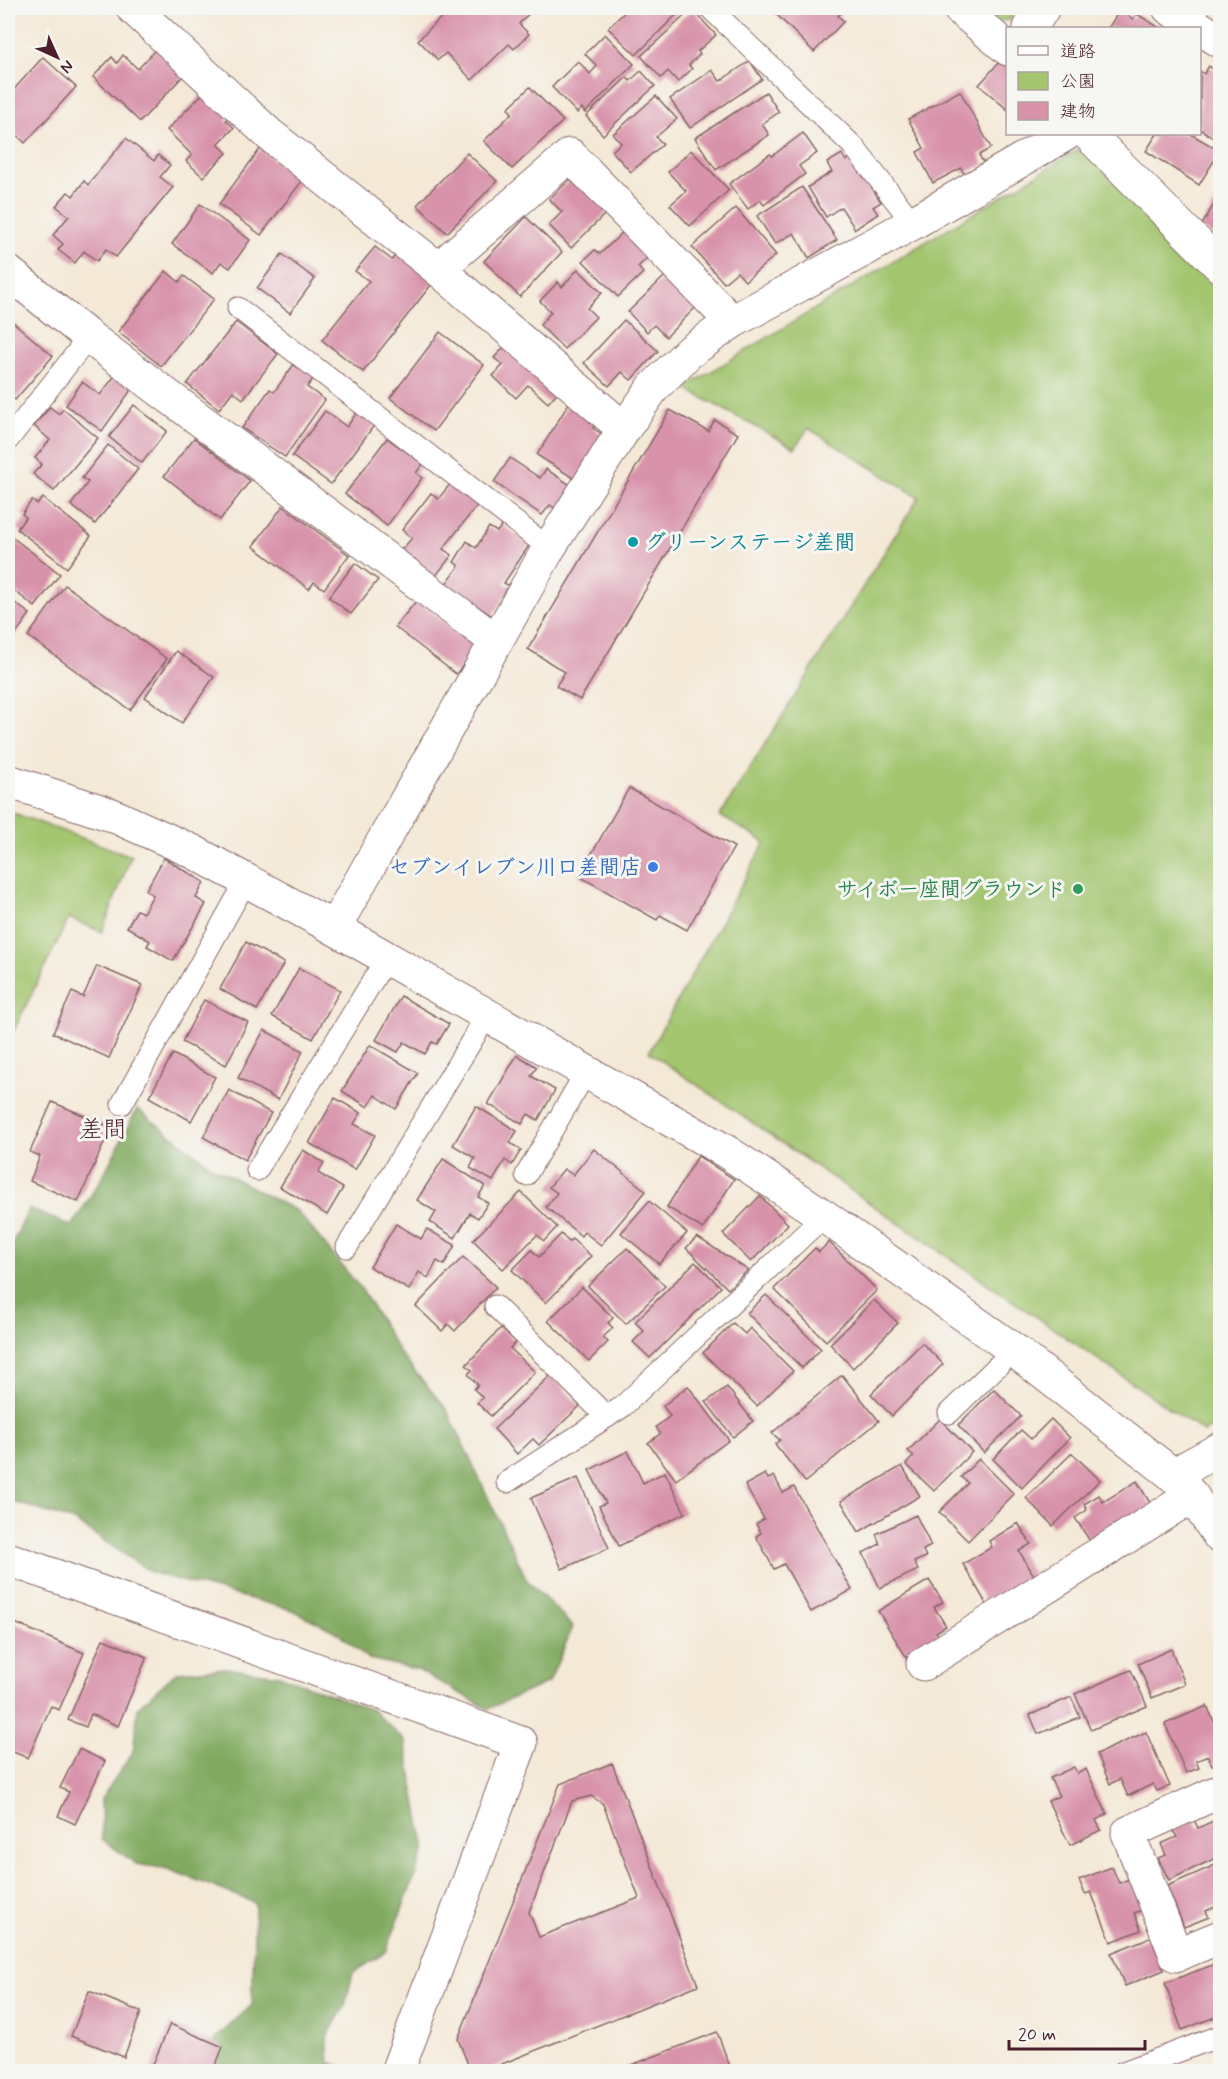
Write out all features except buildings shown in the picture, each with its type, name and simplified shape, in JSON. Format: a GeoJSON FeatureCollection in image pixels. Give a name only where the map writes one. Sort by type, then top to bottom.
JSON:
{"type":"FeatureCollection","features":[{"type":"Feature","properties":{"kind":"street"},"geometry":{"type":"LineString","coordinates":[[960,8],[1006,47]]}},
{"type":"Feature","properties":{"kind":"street"},"geometry":{"type":"LineString","coordinates":[[1031,27],[1043,8]]}},
{"type":"Feature","properties":{"kind":"street"},"geometry":{"type":"LineString","coordinates":[[1169,8],[1199,27]]}},
{"type":"Feature","properties":{"kind":"street"},"geometry":{"type":"LineString","coordinates":[[144,11],[270,135],[438,269],[624,429]]}},
{"type":"Feature","properties":{"kind":"street"},"geometry":{"type":"LineString","coordinates":[[1201,28],[1221,41]]}},
{"type":"Feature","properties":{"kind":"street"},"geometry":{"type":"LineString","coordinates":[[334,928],[549,548],[624,429],[653,388],[681,360],[732,322],[913,223],[1064,135]]}},
{"type":"Feature","properties":{"kind":"street"},"geometry":{"type":"LineString","coordinates":[[1089,135],[1221,266]]}},
{"type":"Feature","properties":{"kind":"street"},"geometry":{"type":"LineString","coordinates":[[438,269],[570,155],[732,322]]}},
{"type":"Feature","properties":{"kind":"street"},"geometry":{"type":"LineString","coordinates":[[8,272],[90,338],[496,641]]}},
{"type":"Feature","properties":{"kind":"street"},"geometry":{"type":"LineString","coordinates":[[8,781],[112,815],[192,851],[334,928],[486,1017],[727,1152],[824,1216],[1014,1350],[1182,1485],[1221,1537]]}},
{"type":"Feature","properties":{"kind":"street"},"geometry":{"type":"LineString","coordinates":[[923,1664],[1182,1485],[1221,1449]]}},
{"type":"Feature","properties":{"kind":"street"},"geometry":{"type":"LineString","coordinates":[[8,1559],[521,1743],[397,2072]]}},
{"type":"Feature","properties":{"kind":"street"},"geometry":{"type":"LineString","coordinates":[[1221,1791],[1128,1833],[1176,1955],[1221,1937]]}},
{"type":"Feature","properties":{"kind":"lane"},"geometry":{"type":"LineString","coordinates":[[710,8],[853,146],[913,223]]}},
{"type":"Feature","properties":{"kind":"lane"},"geometry":{"type":"LineString","coordinates":[[238,308],[549,548]]}},
{"type":"Feature","properties":{"kind":"lane"},"geometry":{"type":"LineString","coordinates":[[8,440],[90,338]]}},
{"type":"Feature","properties":{"kind":"lane"},"geometry":{"type":"LineString","coordinates":[[123,1104],[246,881]]}},
{"type":"Feature","properties":{"kind":"lane"},"geometry":{"type":"LineString","coordinates":[[256,1170],[386,959]]}},
{"type":"Feature","properties":{"kind":"lane"},"geometry":{"type":"LineString","coordinates":[[347,1247],[486,1017]]}},
{"type":"Feature","properties":{"kind":"lane"},"geometry":{"type":"LineString","coordinates":[[526,1175],[586,1072]]}},
{"type":"Feature","properties":{"kind":"lane"},"geometry":{"type":"LineString","coordinates":[[507,1482],[622,1407],[824,1216]]}},
{"type":"Feature","properties":{"kind":"lane"},"geometry":{"type":"LineString","coordinates":[[495,1306],[607,1418]]}},
{"type":"Feature","properties":{"kind":"lane"},"geometry":{"type":"LineString","coordinates":[[949,1413],[1014,1350]]}},
{"type":"Feature","properties":{"kind":"lane"},"geometry":{"type":"LineString","coordinates":[[1123,2072],[1221,2036]]}},
{"type":"Feature","properties":{"kind":"green space"},"geometry":{"type":"Polygon","coordinates":[[[981,8],[1018,8],[1010,20],[996,21],[981,8]]]}},
{"type":"Feature","properties":{"kind":"green space"},"geometry":{"type":"Polygon","coordinates":[[[1081,148],[1207,273],[1220,299],[1220,1423],[1204,1432],[649,1052],[765,842],[720,816],[919,497],[808,428],[795,448],[684,388],[1081,148]]]}},
{"type":"Feature","properties":{"kind":"green space"},"geometry":{"type":"Polygon","coordinates":[[[8,811],[131,856],[102,932],[69,918],[12,1034],[8,1032],[8,811]]]}},
{"type":"Feature","properties":{"kind":"green space"},"geometry":{"type":"Polygon","coordinates":[[[137,1109],[213,1167],[297,1211],[362,1290],[401,1355],[447,1410],[527,1580],[573,1627],[549,1682],[488,1709],[418,1670],[369,1659],[338,1633],[293,1610],[152,1573],[74,1521],[8,1500],[8,1252],[29,1209],[72,1226],[103,1176],[137,1109]]]}},
{"type":"Feature","properties":{"kind":"green space"},"geometry":{"type":"Polygon","coordinates":[[[226,1668],[279,1675],[372,1710],[405,1741],[425,1849],[386,1952],[353,1973],[345,2006],[327,2037],[329,2062],[354,2071],[214,2071],[215,2039],[252,2005],[255,1903],[168,1869],[136,1864],[102,1839],[101,1799],[133,1752],[138,1707],[177,1672],[226,1668]]]}},
{"type":"Feature","properties":{"kind":"place","name":"グリーンステージ差間"},"geometry":{"type":"Point","coordinates":[633,542]}},
{"type":"Feature","properties":{"kind":"place","name":"セブンイレブン川口差間店"},"geometry":{"type":"Point","coordinates":[653,867]}},
{"type":"Feature","properties":{"kind":"place","name":"サイボー座間グラウンド"},"geometry":{"type":"Point","coordinates":[1078,889]}},
{"type":"Feature","properties":{"kind":"district","name":"差間"},"geometry":{"type":"Point","coordinates":[103,1129]}}]}
